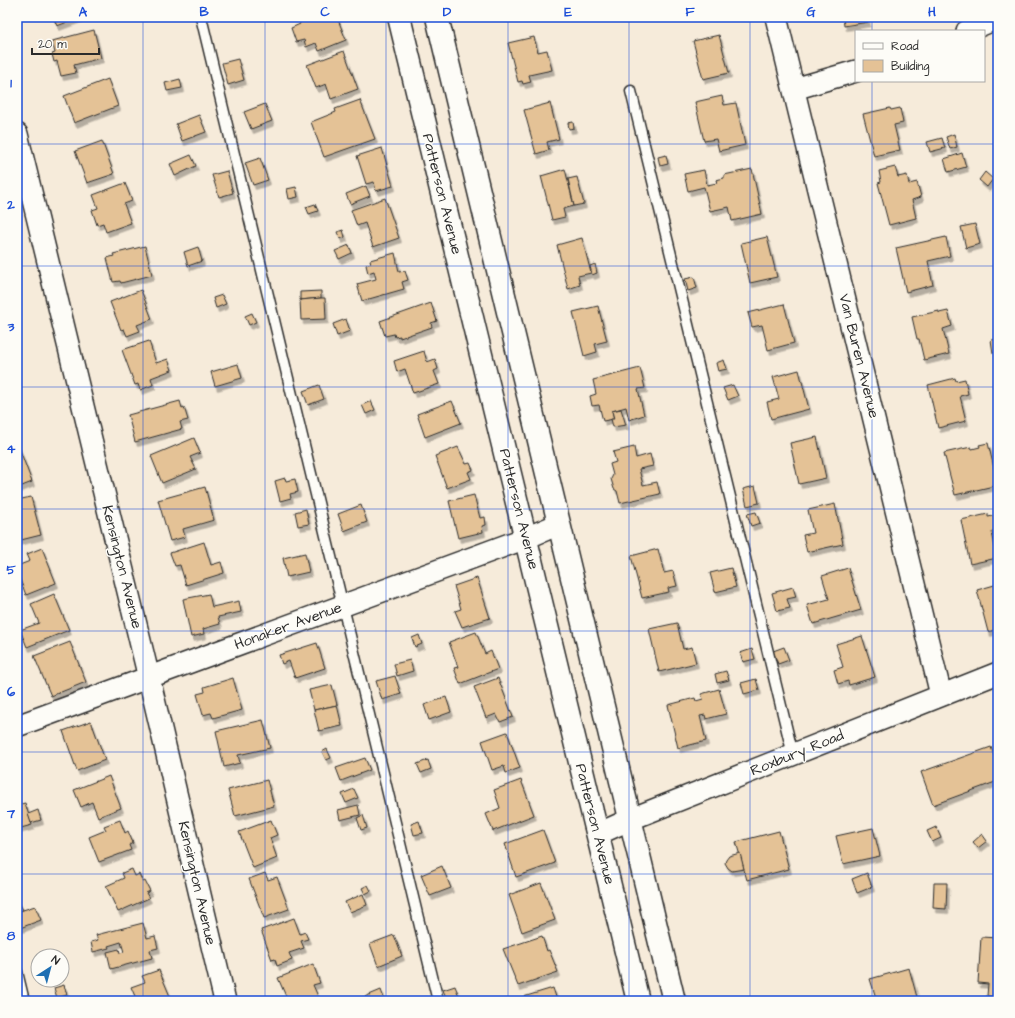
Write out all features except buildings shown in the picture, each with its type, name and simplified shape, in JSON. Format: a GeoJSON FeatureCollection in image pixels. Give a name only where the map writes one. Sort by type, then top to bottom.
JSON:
{"type":"FeatureCollection","features":[{"type":"Feature","properties":{"kind":"main road","name":"Patterson Avenue"},"geometry":{"type":"LineString","coordinates":[[399,17],[638,1001]]}},
{"type":"Feature","properties":{"kind":"main road"},"geometry":{"type":"LineString","coordinates":[[437,17],[674,1001]]}},
{"type":"Feature","properties":{"kind":"street","name":"Van Buren Avenue"},"geometry":{"type":"LineString","coordinates":[[776,17],[941,695]]}},
{"type":"Feature","properties":{"kind":"street"},"geometry":{"type":"LineString","coordinates":[[968,30],[998,18]]}},
{"type":"Feature","properties":{"kind":"street"},"geometry":{"type":"LineString","coordinates":[[794,88],[855,71]]}},
{"type":"Feature","properties":{"kind":"street","name":"Kensington Avenue"},"geometry":{"type":"LineString","coordinates":[[17,134],[149,678],[225,1001]]}},
{"type":"Feature","properties":{"kind":"street","name":"Honaker Avenue"},"geometry":{"type":"LineString","coordinates":[[17,726],[526,538],[559,524]]}},
{"type":"Feature","properties":{"kind":"street","name":"Roxbury Road"},"geometry":{"type":"LineString","coordinates":[[598,834],[793,754],[998,673]]}},
{"type":"Feature","properties":{"kind":"lane"},"geometry":{"type":"LineString","coordinates":[[201,17],[438,1001]]}},
{"type":"Feature","properties":{"kind":"lane"},"geometry":{"type":"LineString","coordinates":[[631,92],[793,754]]}},
{"type":"Feature","properties":{"kind":"lane"},"geometry":{"type":"LineString","coordinates":[[17,972],[24,1001]]}}]}
